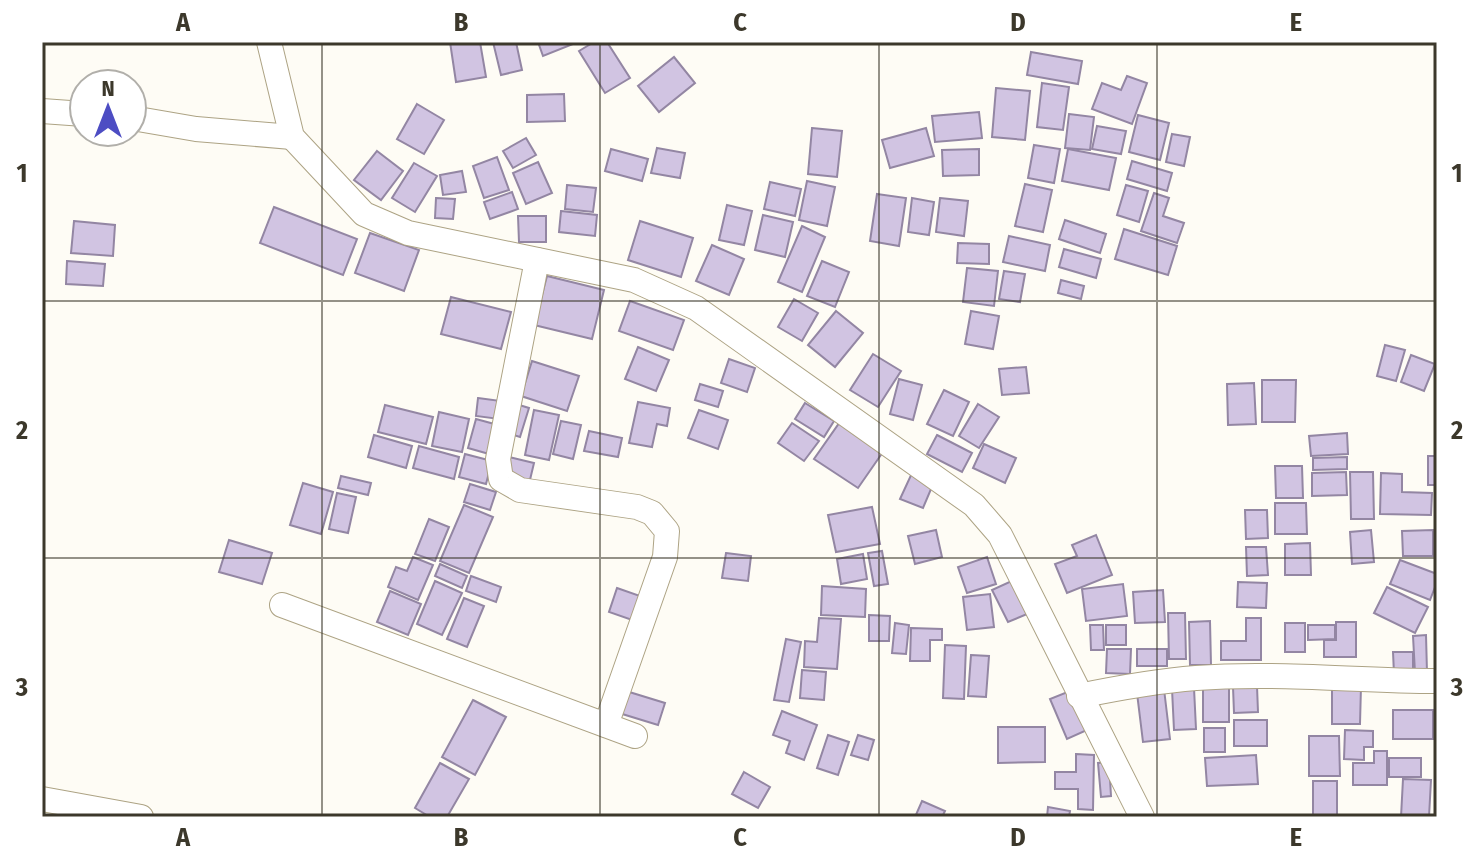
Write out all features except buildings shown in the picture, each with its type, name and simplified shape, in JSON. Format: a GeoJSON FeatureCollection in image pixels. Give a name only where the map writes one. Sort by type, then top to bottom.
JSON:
{"type":"FeatureCollection","features":[{"type":"Feature","properties":{"kind":"street"},"geometry":{"type":"LineString","coordinates":[[269,42],[292,137],[364,214],[408,233],[634,280],[696,308],[974,505],[1000,535],[1142,817]]}},
{"type":"Feature","properties":{"kind":"street"},"geometry":{"type":"LineString","coordinates":[[42,111],[68,113]]}},
{"type":"Feature","properties":{"kind":"street"},"geometry":{"type":"LineString","coordinates":[[148,121],[196,129],[292,137]]}},
{"type":"Feature","properties":{"kind":"street"},"geometry":{"type":"LineString","coordinates":[[537,260],[498,459],[501,479],[520,490],[637,507],[652,513],[667,531],[665,557],[606,725]]}},
{"type":"Feature","properties":{"kind":"street"},"geometry":{"type":"LineString","coordinates":[[282,605],[635,736]]}},
{"type":"Feature","properties":{"kind":"street"},"geometry":{"type":"LineString","coordinates":[[1079,696],[1141,684],[1197,678],[1341,676],[1437,681]]}},
{"type":"Feature","properties":{"kind":"street"},"geometry":{"type":"LineString","coordinates":[[42,799],[141,817]]}}]}
